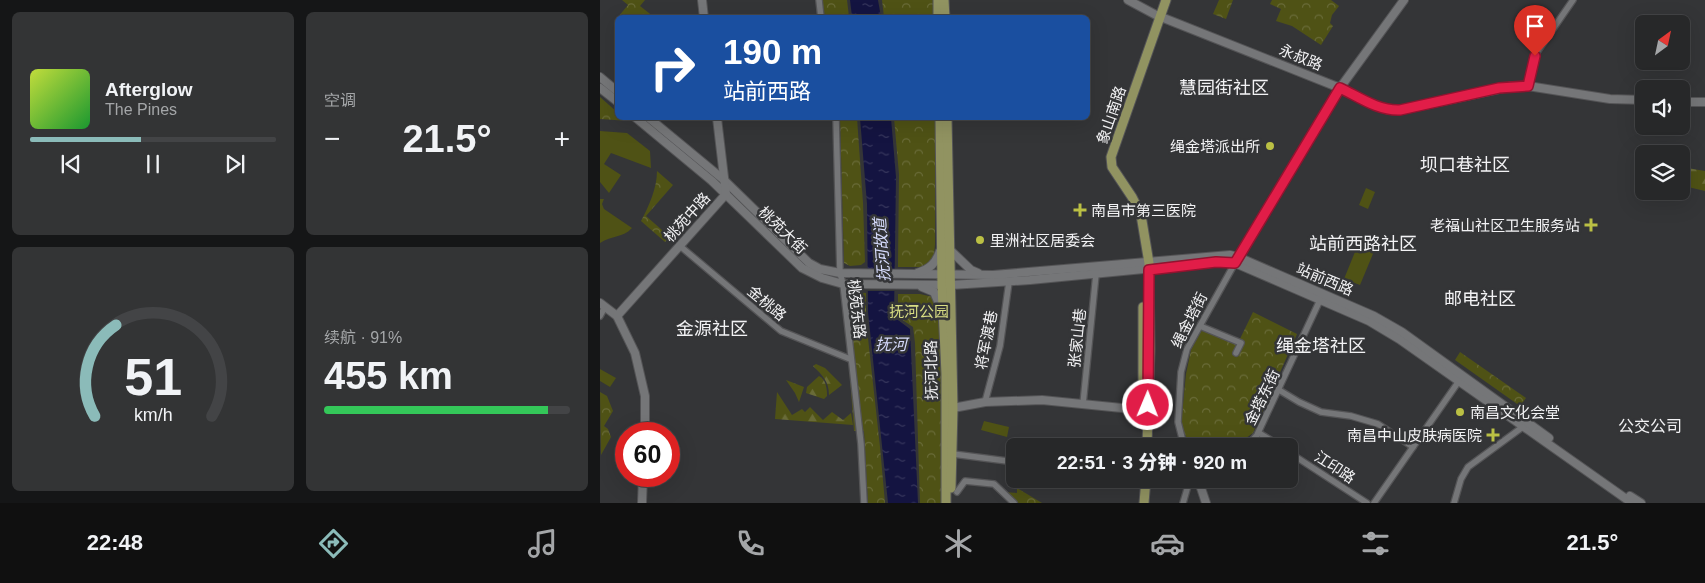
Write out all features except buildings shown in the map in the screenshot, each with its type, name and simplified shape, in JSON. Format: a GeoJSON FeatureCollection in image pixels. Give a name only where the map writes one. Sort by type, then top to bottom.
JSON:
{"type":"FeatureCollection","features":[{"type":"Feature","properties":{"kind":"main road"},"geometry":{"type":"LineString","coordinates":[[702,0],[704,15]]}},
{"type":"Feature","properties":{"kind":"main road"},"geometry":{"type":"LineString","coordinates":[[938,0],[938,15]]}},
{"type":"Feature","properties":{"kind":"main road"},"geometry":{"type":"LineString","coordinates":[[944,0],[945,15]]}},
{"type":"Feature","properties":{"kind":"main road","name":"永叔路"},"geometry":{"type":"LineString","coordinates":[[1128,0],[1159,16],[1340,88],[1378,107],[1389,110],[1400,110],[1499,88],[1528,86],[1610,99],[1635,100]]}},
{"type":"Feature","properties":{"kind":"main road","name":"象山南路"},"geometry":{"type":"LineString","coordinates":[[1159,16],[1161,0]]}},
{"type":"Feature","properties":{"kind":"main road","name":"象山南路"},"geometry":{"type":"LineString","coordinates":[[1147,438],[1150,352],[1146,267],[1140,215],[1132,197],[1112,167],[1110,157],[1166,0]]}},
{"type":"Feature","properties":{"kind":"main road","name":"绳金塔街"},"geometry":{"type":"LineString","coordinates":[[1237,260],[1340,88],[1404,0]]}},
{"type":"Feature","properties":{"kind":"main road"},"geometry":{"type":"LineString","coordinates":[[600,77],[615,90]]}},
{"type":"Feature","properties":{"kind":"main road"},"geometry":{"type":"LineString","coordinates":[[600,88],[615,100]]}},
{"type":"Feature","properties":{"kind":"main road"},"geometry":{"type":"LineString","coordinates":[[1690,102],[1705,102]]}},
{"type":"Feature","properties":{"kind":"main road","name":"桃苑大街"},"geometry":{"type":"LineString","coordinates":[[638,120],[726,194],[802,268],[822,278],[843,284],[946,285]]}},
{"type":"Feature","properties":{"kind":"main road","name":"桃苑大街"},"geometry":{"type":"LineString","coordinates":[[651,120],[724,180],[809,263],[820,270],[840,273],[946,275]]}},
{"type":"Feature","properties":{"kind":"main road","name":"桃苑中路"},"geometry":{"type":"LineString","coordinates":[[617,316],[726,194],[717,120]]}},
{"type":"Feature","properties":{"kind":"main road","name":"抚河北路"},"geometry":{"type":"LineString","coordinates":[[940,120],[946,249]]}},
{"type":"Feature","properties":{"kind":"main road","name":"抚河北路"},"geometry":{"type":"LineString","coordinates":[[947,120],[946,285],[953,408],[951,503]]}},
{"type":"Feature","properties":{"kind":"main road"},"geometry":{"type":"LineString","coordinates":[[913,274],[923,271],[935,263],[946,249],[971,270],[982,275]]}},
{"type":"Feature","properties":{"kind":"main road","name":"站前西路"},"geometry":{"type":"LineString","coordinates":[[1237,260],[1400,339],[1632,503]]}},
{"type":"Feature","properties":{"kind":"main road","name":"站前西路"},"geometry":{"type":"LineString","coordinates":[[946,275],[1146,267],[1237,260],[1374,316],[1402,332],[1641,503]]}},
{"type":"Feature","properties":{"kind":"main road","name":"象山南路"},"geometry":{"type":"LineString","coordinates":[[1142,438],[1146,267]]}},
{"type":"Feature","properties":{"kind":"main road","name":"站前西路"},"geometry":{"type":"LineString","coordinates":[[946,285],[1009,282],[1096,274],[1146,267]]}},
{"type":"Feature","properties":{"kind":"main road"},"geometry":{"type":"LineString","coordinates":[[915,285],[934,292],[944,318]]}},
{"type":"Feature","properties":{"kind":"main road","name":"抚河北路"},"geometry":{"type":"LineString","coordinates":[[946,285],[944,318],[946,503]]}},
{"type":"Feature","properties":{"kind":"main road"},"geometry":{"type":"LineString","coordinates":[[603,305],[617,316],[635,353],[645,396],[645,422]]}},
{"type":"Feature","properties":{"kind":"main road"},"geometry":{"type":"LineString","coordinates":[[953,408],[985,402],[1042,400],[1142,410]]}},
{"type":"Feature","properties":{"kind":"main road"},"geometry":{"type":"LineString","coordinates":[[641,503],[642,487]]}},
{"type":"Feature","properties":{"kind":"main road"},"geometry":{"type":"LineString","coordinates":[[1139,503],[1140,488]]}},
{"type":"Feature","properties":{"kind":"main road"},"geometry":{"type":"LineString","coordinates":[[1144,503],[1145,488]]}},
{"type":"Feature","properties":{"kind":"main road"},"geometry":{"type":"LineString","coordinates":[[1201,488],[1206,503]]}},
{"type":"Feature","properties":{"kind":"street"},"geometry":{"type":"LineString","coordinates":[[819,0],[821,15]]}},
{"type":"Feature","properties":{"kind":"street"},"geometry":{"type":"LineString","coordinates":[[1528,86],[1535,56],[1570,1]]}},
{"type":"Feature","properties":{"kind":"street","name":"桃苑东路"},"geometry":{"type":"LineString","coordinates":[[836,120],[840,273],[843,284],[861,444],[864,503]]}},
{"type":"Feature","properties":{"kind":"street","name":"金桃路"},"geometry":{"type":"LineString","coordinates":[[680,246],[780,331],[850,359]]}},
{"type":"Feature","properties":{"kind":"street","name":"绳金塔街"},"geometry":{"type":"LineString","coordinates":[[1182,438],[1178,422],[1181,372],[1187,349],[1237,260]]}},
{"type":"Feature","properties":{"kind":"street","name":"张家山巷"},"geometry":{"type":"LineString","coordinates":[[1083,404],[1096,274]]}},
{"type":"Feature","properties":{"kind":"street","name":"将军渡巷"},"geometry":{"type":"LineString","coordinates":[[985,402],[1000,346],[1009,282]]}},
{"type":"Feature","properties":{"kind":"street","name":"金塔东街"},"geometry":{"type":"LineString","coordinates":[[1253,438],[1258,433],[1279,390],[1320,300]]}},
{"type":"Feature","properties":{"kind":"street"},"geometry":{"type":"LineString","coordinates":[[600,316],[603,305]]}},
{"type":"Feature","properties":{"kind":"street"},"geometry":{"type":"LineString","coordinates":[[1200,326],[1241,343],[1236,353]]}},
{"type":"Feature","properties":{"kind":"street"},"geometry":{"type":"LineString","coordinates":[[1374,503],[1459,381]]}},
{"type":"Feature","properties":{"kind":"street"},"geometry":{"type":"LineString","coordinates":[[1279,390],[1321,412],[1351,416],[1378,424],[1413,447]]}},
{"type":"Feature","properties":{"kind":"street"},"geometry":{"type":"LineString","coordinates":[[1454,503],[1468,466],[1524,426]]}},
{"type":"Feature","properties":{"kind":"street"},"geometry":{"type":"LineString","coordinates":[[1258,433],[1266,438]]}},
{"type":"Feature","properties":{"kind":"street"},"geometry":{"type":"LineString","coordinates":[[953,454],[1006,461]]}},
{"type":"Feature","properties":{"kind":"street","name":"江印路"},"geometry":{"type":"LineString","coordinates":[[1298,458],[1367,503]]}},
{"type":"Feature","properties":{"kind":"street"},"geometry":{"type":"LineString","coordinates":[[957,492],[966,480],[994,484],[1014,503]]}},
{"type":"Feature","properties":{"kind":"street"},"geometry":{"type":"LineString","coordinates":[[1183,503],[1187,488]]}},
{"type":"Feature","properties":{"kind":"green space"},"geometry":{"type":"Polygon","coordinates":[[[622,0],[645,0],[640,6],[651,15],[620,15],[628,5],[622,0]]]}},
{"type":"Feature","properties":{"kind":"green space"},"geometry":{"type":"Polygon","coordinates":[[[822,0],[847,0],[849,15],[825,15],[822,0]]]}},
{"type":"Feature","properties":{"kind":"green space"},"geometry":{"type":"Polygon","coordinates":[[[882,0],[933,0],[933,15],[884,15],[882,0]]]}},
{"type":"Feature","properties":{"kind":"green space"},"geometry":{"type":"Polygon","coordinates":[[[1219,0],[1233,0],[1226,19],[1213,14],[1219,0]]]}},
{"type":"Feature","properties":{"kind":"green space"},"geometry":{"type":"Polygon","coordinates":[[[1272,0],[1331,0],[1339,6],[1332,15],[1330,23],[1333,26],[1321,45],[1292,26],[1276,21],[1281,9],[1270,4],[1272,0]]]}},
{"type":"Feature","properties":{"kind":"green space"},"geometry":{"type":"Polygon","coordinates":[[[600,97],[615,110],[615,120],[629,121],[600,119],[600,97]]]}},
{"type":"Feature","properties":{"kind":"green space"},"geometry":{"type":"Polygon","coordinates":[[[840,120],[857,120],[865,262],[861,265],[850,266],[844,263],[840,120]]]}},
{"type":"Feature","properties":{"kind":"green space","name":"抚河公园"},"geometry":{"type":"Polygon","coordinates":[[[894,120],[935,120],[935,244],[934,255],[926,267],[898,267],[899,174],[894,120]]]}},
{"type":"Feature","properties":{"kind":"green space"},"geometry":{"type":"Polygon","coordinates":[[[600,131],[627,133],[650,151],[651,168],[611,153],[604,164],[621,175],[609,193],[600,182],[600,131]]]}},
{"type":"Feature","properties":{"kind":"green space"},"geometry":{"type":"Polygon","coordinates":[[[1690,168],[1705,171],[1705,191],[1690,187],[1690,168]]]}},
{"type":"Feature","properties":{"kind":"green space"},"geometry":{"type":"Polygon","coordinates":[[[657,171],[673,185],[646,216],[670,237],[665,242],[641,221],[652,197],[657,171]]]}},
{"type":"Feature","properties":{"kind":"green space"},"geometry":{"type":"Polygon","coordinates":[[[1366,188],[1375,192],[1368,209],[1359,205],[1366,188]]]}},
{"type":"Feature","properties":{"kind":"green space"},"geometry":{"type":"Polygon","coordinates":[[[600,199],[604,199],[602,204],[604,209],[632,228],[625,233],[600,243],[600,199]]]}},
{"type":"Feature","properties":{"kind":"green space"},"geometry":{"type":"Polygon","coordinates":[[[1359,242],[1375,249],[1360,285],[1344,279],[1359,242]]]}},
{"type":"Feature","properties":{"kind":"green space","name":"抚河公园"},"geometry":{"type":"Polygon","coordinates":[[[847,292],[866,293],[866,320],[885,503],[868,503],[864,431],[854,431],[848,352],[847,292]]]}},
{"type":"Feature","properties":{"kind":"green space","name":"抚河公园"},"geometry":{"type":"Polygon","coordinates":[[[898,294],[920,294],[933,297],[940,315],[942,335],[942,503],[920,503],[915,343],[913,327],[898,317],[898,294]]]}},
{"type":"Feature","properties":{"kind":"green space"},"geometry":{"type":"Polygon","coordinates":[[[1253,312],[1297,334],[1253,433],[1246,438],[1187,438],[1181,425],[1186,374],[1191,350],[1203,328],[1238,343],[1253,312]]]}},
{"type":"Feature","properties":{"kind":"green space"},"geometry":{"type":"Polygon","coordinates":[[[1460,352],[1526,398],[1520,406],[1455,360],[1460,352]]]}},
{"type":"Feature","properties":{"kind":"green space"},"geometry":{"type":"Polygon","coordinates":[[[816,364],[825,368],[842,385],[829,395],[826,382],[813,366],[816,364]]]}},
{"type":"Feature","properties":{"kind":"green space"},"geometry":{"type":"Polygon","coordinates":[[[600,369],[616,378],[610,387],[600,381],[600,369]]]}},
{"type":"Feature","properties":{"kind":"green space"},"geometry":{"type":"Polygon","coordinates":[[[819,376],[825,382],[827,396],[824,399],[806,393],[807,387],[819,376]]]}},
{"type":"Feature","properties":{"kind":"green space"},"geometry":{"type":"Polygon","coordinates":[[[786,380],[804,387],[799,402],[795,393],[786,380]]]}},
{"type":"Feature","properties":{"kind":"green space"},"geometry":{"type":"Polygon","coordinates":[[[600,392],[607,396],[613,411],[604,426],[608,429],[611,437],[601,455],[600,392]]]}},
{"type":"Feature","properties":{"kind":"green space"},"geometry":{"type":"Polygon","coordinates":[[[777,392],[792,415],[802,409],[805,412],[810,407],[823,420],[832,412],[843,420],[851,413],[853,425],[775,419],[777,392]]]}},
{"type":"Feature","properties":{"kind":"green space"},"geometry":{"type":"Polygon","coordinates":[[[984,421],[1009,427],[1007,437],[981,430],[984,421]]]}},
{"type":"Feature","properties":{"kind":"green space"},"geometry":{"type":"Polygon","coordinates":[[[1017,488],[1042,503],[1017,503],[1004,492],[1017,493],[1017,488]]]}},
{"type":"Feature","properties":{"kind":"water"},"geometry":{"type":"Polygon","coordinates":[[[850,0],[878,0],[881,15],[852,15],[850,0]]]}},
{"type":"Feature","properties":{"kind":"water","name":"抚河"},"geometry":{"type":"Polygon","coordinates":[[[860,120],[891,120],[896,177],[894,317],[910,329],[918,503],[888,503],[868,312],[867,204],[860,120]]]}},
{"type":"Feature","properties":{"kind":"pier"},"geometry":{"type":"Polygon","coordinates":[[[865,269],[897,269],[897,291],[865,291],[865,269]]]}},
{"type":"Feature","properties":{"kind":"place","name":"绳金塔派出所"},"geometry":{"type":"Point","coordinates":[1270,146]}},
{"type":"Feature","properties":{"kind":"place","name":"南昌市第三医院"},"geometry":{"type":"Point","coordinates":[1080,210]}},
{"type":"Feature","properties":{"kind":"place","name":"老福山社区卫生服务站"},"geometry":{"type":"Point","coordinates":[1591,225]}},
{"type":"Feature","properties":{"kind":"place","name":"里洲社区居委会"},"geometry":{"type":"Point","coordinates":[980,240]}},
{"type":"Feature","properties":{"kind":"place","name":"南昌文化会堂"},"geometry":{"type":"Point","coordinates":[1460,412]}},
{"type":"Feature","properties":{"kind":"place","name":"南昌中山皮肤病医院"},"geometry":{"type":"Point","coordinates":[1493,435]}},
{"type":"Feature","properties":{"kind":"district","name":"慧园街社区"},"geometry":{"type":"Point","coordinates":[1224,88]}},
{"type":"Feature","properties":{"kind":"district","name":"坝口巷社区"},"geometry":{"type":"Point","coordinates":[1465,165]}},
{"type":"Feature","properties":{"kind":"district","name":"站前西路社区"},"geometry":{"type":"Point","coordinates":[1363,244]}},
{"type":"Feature","properties":{"kind":"district","name":"邮电社区"},"geometry":{"type":"Point","coordinates":[1480,299]}},
{"type":"Feature","properties":{"kind":"district","name":"金源社区"},"geometry":{"type":"Point","coordinates":[712,329]}},
{"type":"Feature","properties":{"kind":"district","name":"绳金塔社区"},"geometry":{"type":"Point","coordinates":[1321,346]}},
{"type":"Feature","properties":{"kind":"district","name":"公交公司"},"geometry":{"type":"Point","coordinates":[1650,426]}},
{"type":"Feature","properties":{"kind":"route"},"geometry":{"type":"LineString","coordinates":[[1148,405],[1150,352],[1149,270],[1216,262],[1235,263],[1340,88],[1378,107],[1400,110],[1499,88],[1528,86],[1535,56]]}},
{"type":"Feature","properties":{"kind":"water label","name":"抚河故道"},"geometry":{"type":"Point","coordinates":[882,250]}}]}
